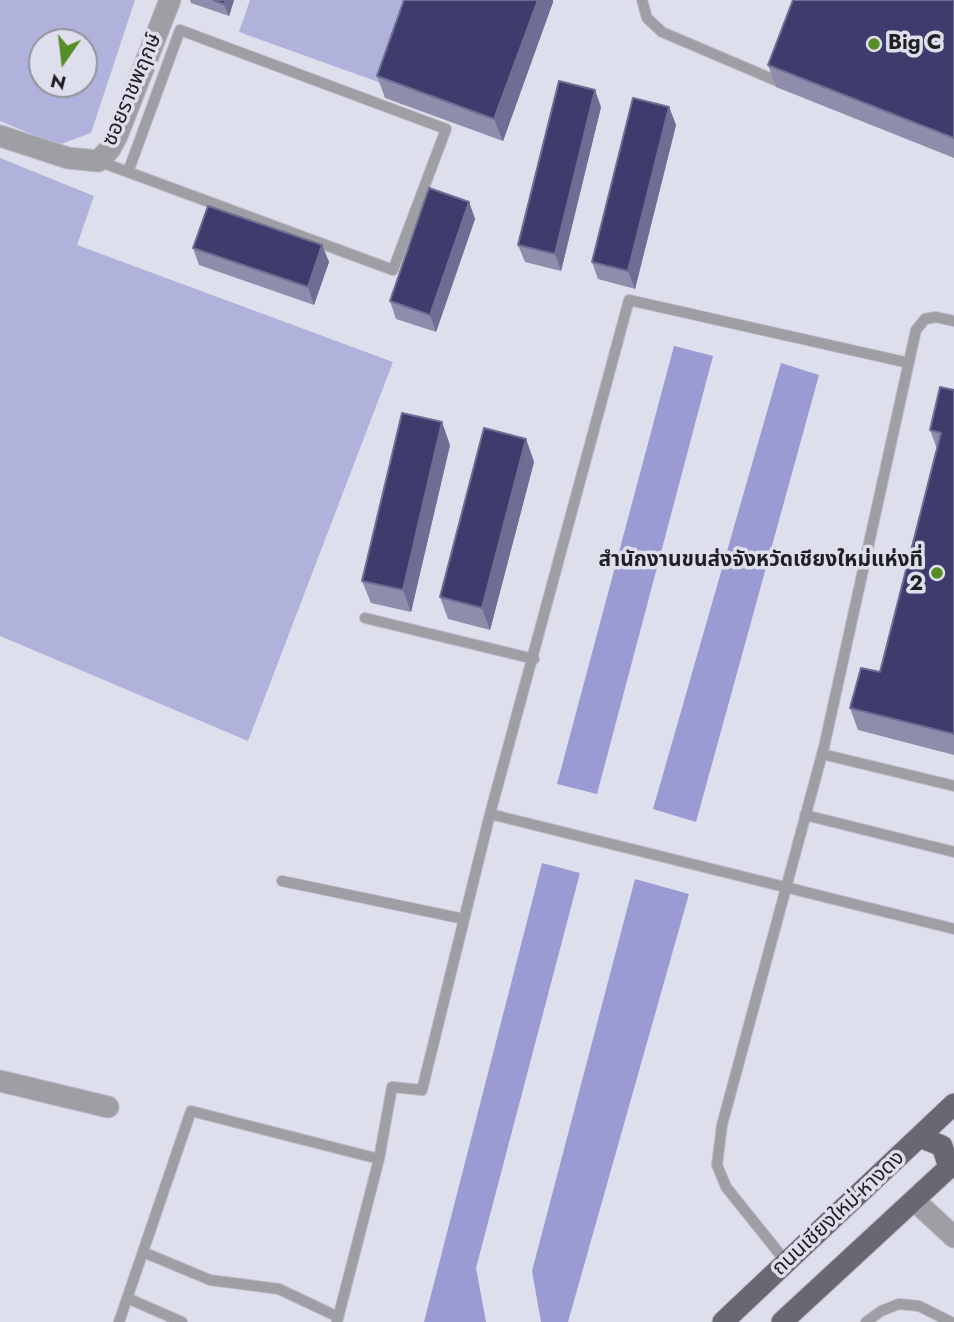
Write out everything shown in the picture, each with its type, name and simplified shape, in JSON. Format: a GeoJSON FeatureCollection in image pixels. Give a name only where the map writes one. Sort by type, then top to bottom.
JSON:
{"type":"FeatureCollection","features":[{"type":"Feature","properties":{"kind":"main road","name":"ถนนเชียงใหม่-หางดง"},"geometry":{"type":"LineString","coordinates":[[723,1322],[954,1104]]}},
{"type":"Feature","properties":{"kind":"main road"},"geometry":{"type":"LineString","coordinates":[[920,1137],[942,1146],[951,1165]]}},
{"type":"Feature","properties":{"kind":"main road","name":"ถนนเชียงใหม่-หางดง"},"geometry":{"type":"LineString","coordinates":[[782,1322],[951,1165]]}},
{"type":"Feature","properties":{"kind":"street","name":"ซอยราชพฤกษ์"},"geometry":{"type":"LineString","coordinates":[[0,136],[68,158],[98,161],[110,149],[117,136],[170,0]]}},
{"type":"Feature","properties":{"kind":"street"},"geometry":{"type":"LineString","coordinates":[[0,1081],[108,1107]]}},
{"type":"Feature","properties":{"kind":"street"},"geometry":{"type":"LineString","coordinates":[[914,1200],[954,1237]]}},
{"type":"Feature","properties":{"kind":"lane"},"geometry":{"type":"LineString","coordinates":[[642,0],[641,6],[647,18],[662,32],[802,91]]}},
{"type":"Feature","properties":{"kind":"lane"},"geometry":{"type":"LineString","coordinates":[[98,161],[393,270],[446,128],[180,30],[128,172]]}},
{"type":"Feature","properties":{"kind":"lane"},"geometry":{"type":"LineString","coordinates":[[142,1252],[210,1280],[279,1289],[337,1319],[379,1159],[392,1087],[422,1090],[490,814],[629,300],[909,363]]}},
{"type":"Feature","properties":{"kind":"lane"},"geometry":{"type":"LineString","coordinates":[[787,1263],[726,1188],[717,1165],[722,1125],[822,754],[916,330],[925,320],[936,317],[954,321]]}},
{"type":"Feature","properties":{"kind":"lane"},"geometry":{"type":"LineString","coordinates":[[365,618],[534,659]]}},
{"type":"Feature","properties":{"kind":"lane"},"geometry":{"type":"LineString","coordinates":[[822,754],[954,786]]}},
{"type":"Feature","properties":{"kind":"lane"},"geometry":{"type":"LineString","coordinates":[[490,814],[954,929]]}},
{"type":"Feature","properties":{"kind":"lane"},"geometry":{"type":"LineString","coordinates":[[805,815],[954,852]]}},
{"type":"Feature","properties":{"kind":"lane"},"geometry":{"type":"LineString","coordinates":[[282,881],[464,919]]}},
{"type":"Feature","properties":{"kind":"lane"},"geometry":{"type":"LineString","coordinates":[[119,1322],[191,1111],[379,1159]]}},
{"type":"Feature","properties":{"kind":"lane"},"geometry":{"type":"LineString","coordinates":[[127,1298],[182,1322]]}},
{"type":"Feature","properties":{"kind":"lane"},"geometry":{"type":"LineString","coordinates":[[866,1322],[881,1311],[899,1304],[919,1306],[951,1322]]}},
{"type":"Feature","properties":{"kind":"shaded area"},"geometry":{"type":"Polygon","coordinates":[[[0,0],[135,0],[91,133],[58,145],[0,121],[0,0]]]}},
{"type":"Feature","properties":{"kind":"shaded area"},"geometry":{"type":"Polygon","coordinates":[[[250,0],[411,0],[381,83],[239,32],[250,0]]]}},
{"type":"Feature","properties":{"kind":"shaded area"},"geometry":{"type":"Polygon","coordinates":[[[0,158],[94,196],[77,245],[393,362],[248,741],[0,636],[0,158]]]}},
{"type":"Feature","properties":{"kind":"shaded area"},"geometry":{"type":"Polygon","coordinates":[[[674,346],[713,356],[597,794],[557,784],[674,346]]]}},
{"type":"Feature","properties":{"kind":"shaded area"},"geometry":{"type":"Polygon","coordinates":[[[781,363],[819,375],[696,822],[653,809],[781,363]]]}},
{"type":"Feature","properties":{"kind":"shaded area"},"geometry":{"type":"Polygon","coordinates":[[[542,863],[580,873],[476,1268],[486,1322],[424,1322],[542,863]]]}},
{"type":"Feature","properties":{"kind":"shaded area"},"geometry":{"type":"Polygon","coordinates":[[[635,879],[689,894],[568,1322],[541,1322],[532,1271],[635,879]]]}},
{"type":"Feature","properties":{"kind":"building"},"geometry":{"type":"Polygon","coordinates":[[[404,0],[538,0],[494,119],[377,76],[404,0]]]}},
{"type":"Feature","properties":{"kind":"building","name":"Big C"},"geometry":{"type":"Polygon","coordinates":[[[793,0],[954,0],[954,138],[768,65],[793,0]]]}},
{"type":"Feature","properties":{"kind":"building"},"geometry":{"type":"Polygon","coordinates":[[[559,81],[595,90],[555,254],[518,245],[559,81]]]}},
{"type":"Feature","properties":{"kind":"building"},"geometry":{"type":"Polygon","coordinates":[[[633,98],[669,107],[628,271],[592,262],[633,98]]]}},
{"type":"Feature","properties":{"kind":"building"},"geometry":{"type":"Polygon","coordinates":[[[429,188],[469,202],[430,315],[390,301],[429,188]]]}},
{"type":"Feature","properties":{"kind":"building"},"geometry":{"type":"Polygon","coordinates":[[[208,206],[322,245],[308,287],[193,248],[208,206]]]}},
{"type":"Feature","properties":{"kind":"building","name":"สำนักงานขนส่งจังหวัดเชียงใหม่แห่งที่ 2"},"geometry":{"type":"Polygon","coordinates":[[[940,387],[954,390],[954,734],[850,708],[861,668],[880,672],[941,433],[930,430],[940,387]]]}},
{"type":"Feature","properties":{"kind":"building"},"geometry":{"type":"Polygon","coordinates":[[[402,413],[442,422],[403,590],[362,581],[402,413]]]}},
{"type":"Feature","properties":{"kind":"building"},"geometry":{"type":"Polygon","coordinates":[[[484,428],[526,439],[482,608],[440,597],[484,428]]]}},
{"type":"Feature","properties":{"kind":"place","name":"Big C"},"geometry":{"type":"Point","coordinates":[874,44]}},
{"type":"Feature","properties":{"kind":"place","name":"สำนักงานขนส่งจังหวัดเชียงใหม่แห่งที่ 2"},"geometry":{"type":"Point","coordinates":[937,573]}}]}
